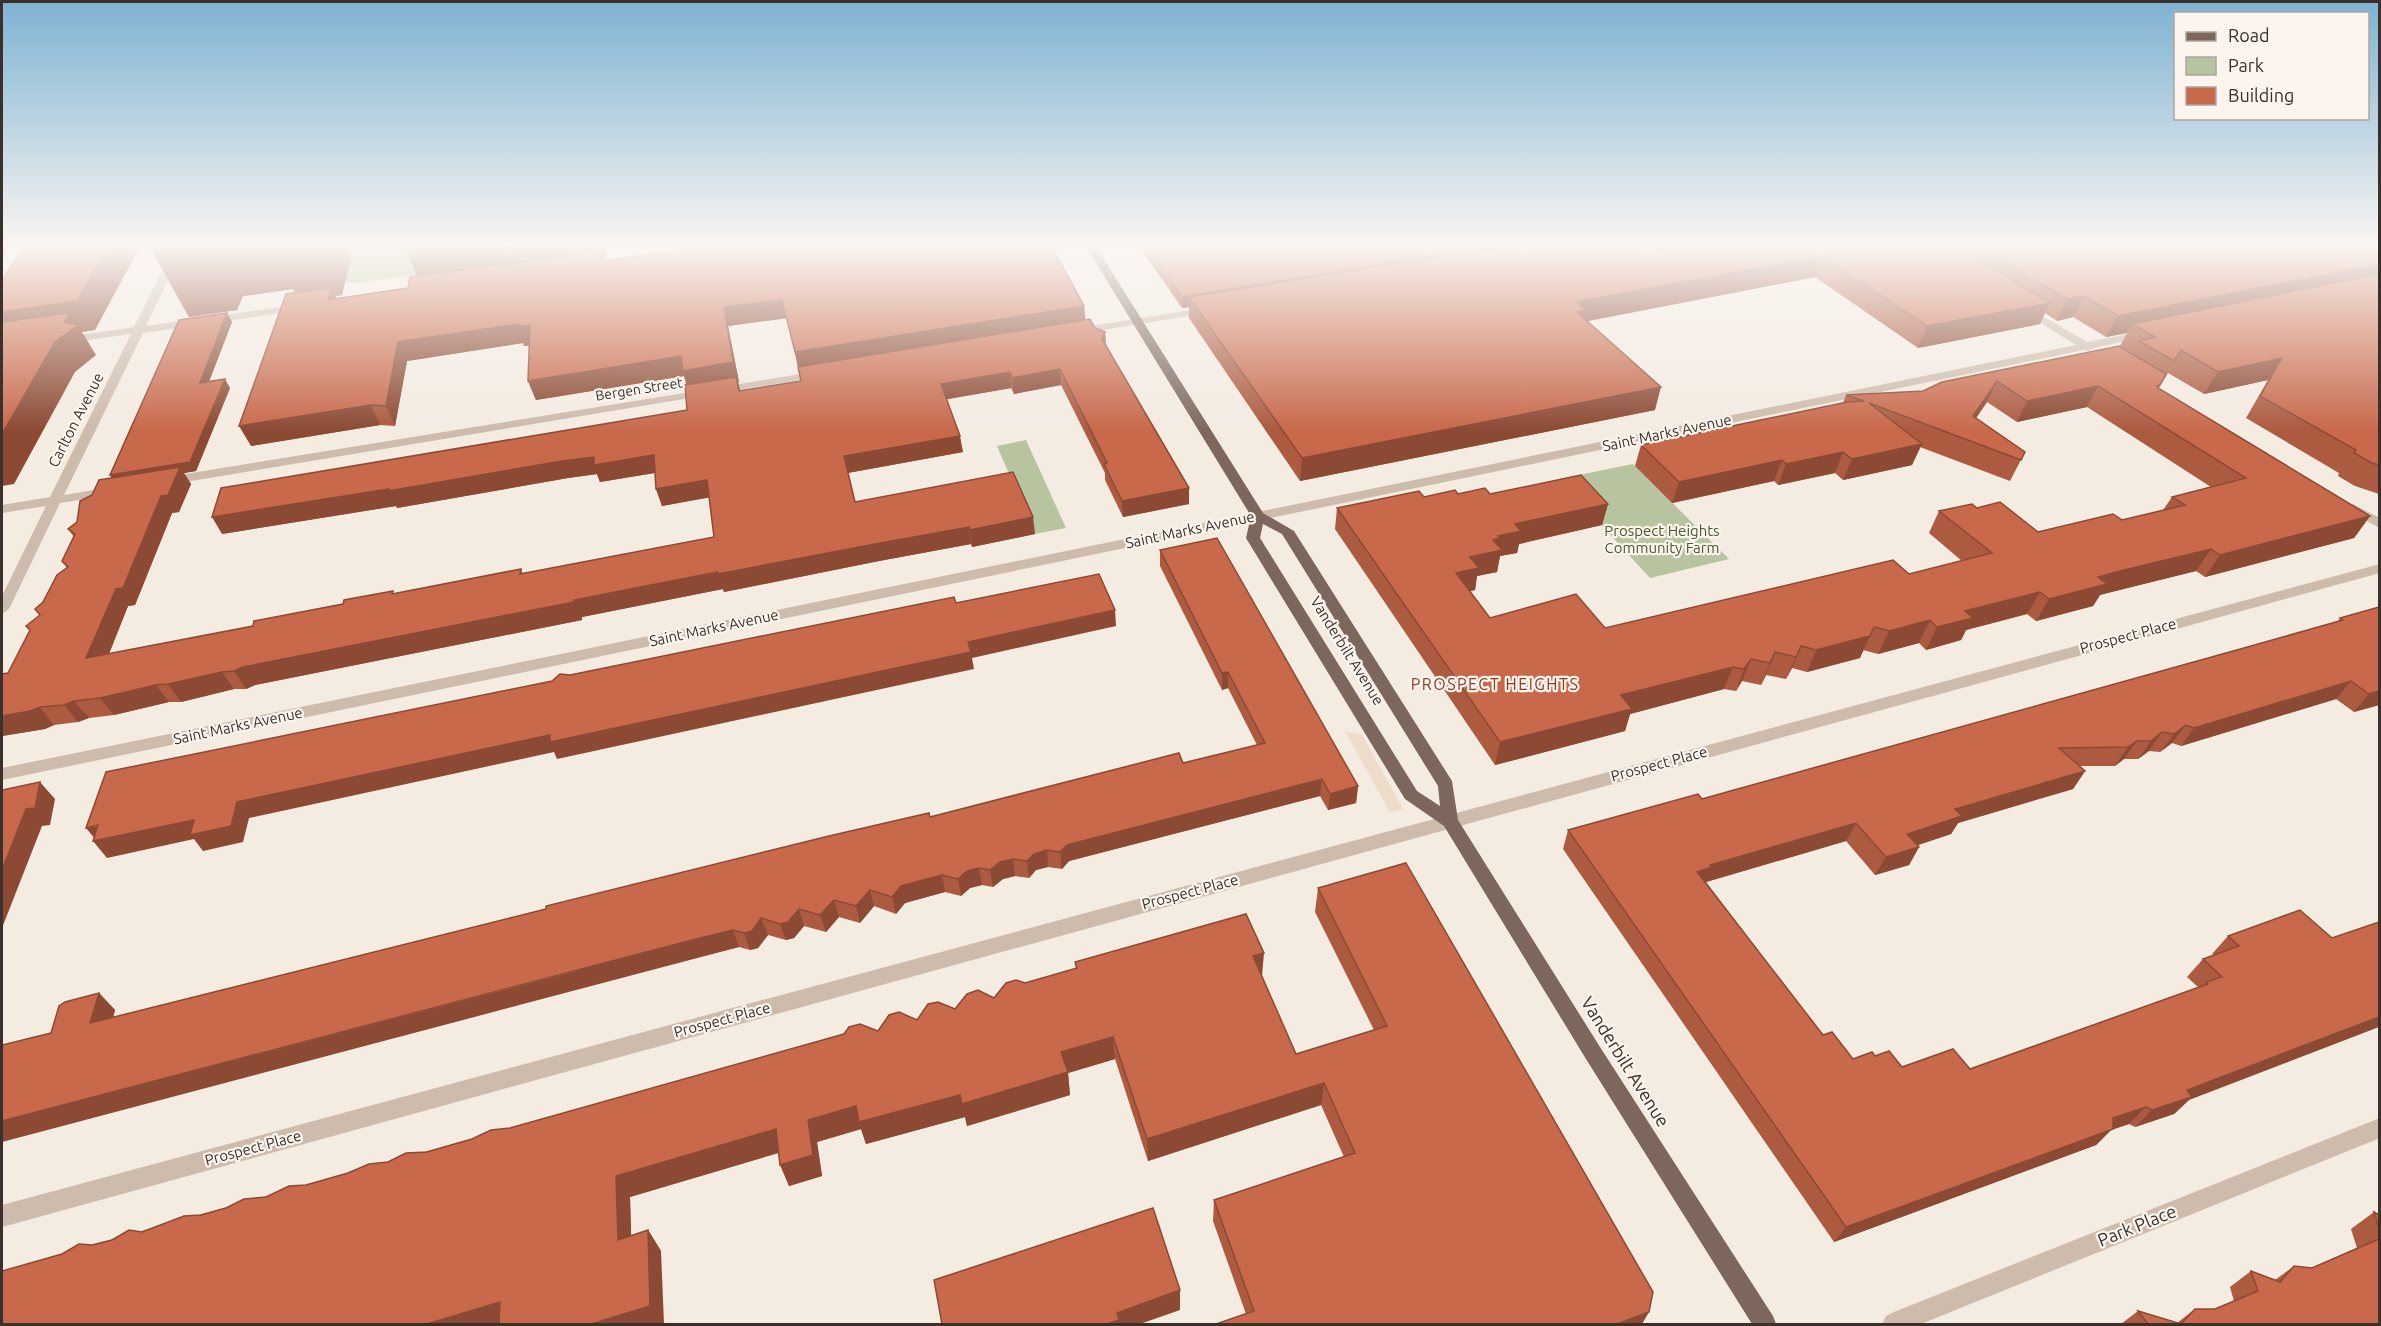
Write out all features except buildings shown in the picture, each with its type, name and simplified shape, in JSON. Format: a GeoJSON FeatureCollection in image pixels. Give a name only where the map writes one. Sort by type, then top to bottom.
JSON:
{"type":"FeatureCollection","features":[{"type":"Feature","properties":{"kind":"main road"},"geometry":{"type":"LineString","coordinates":[[1129,307],[1258,516]]}},
{"type":"Feature","properties":{"kind":"main road","name":"Vanderbilt Avenue"},"geometry":{"type":"LineString","coordinates":[[1450,821],[1446,785],[1287,531],[1258,516],[1253,538],[1411,795],[1450,821],[1593,1053],[1765,1324]]}},
{"type":"Feature","properties":{"kind":"street","name":"Carlton Avenue"},"geometry":{"type":"LineString","coordinates":[[2,609],[151,307]]}},
{"type":"Feature","properties":{"kind":"street"},"geometry":{"type":"LineString","coordinates":[[60,340],[301,307]]}},
{"type":"Feature","properties":{"kind":"street"},"geometry":{"type":"LineString","coordinates":[[2022,307],[2102,356]]}},
{"type":"Feature","properties":{"kind":"street"},"geometry":{"type":"LineString","coordinates":[[1063,334],[1220,308]]}},
{"type":"Feature","properties":{"kind":"street","name":"Saint Marks Avenue"},"geometry":{"type":"LineString","coordinates":[[2,774],[2162,331]]}},
{"type":"Feature","properties":{"kind":"street","name":"Bergen Street"},"geometry":{"type":"LineString","coordinates":[[150,484],[829,372]]}},
{"type":"Feature","properties":{"kind":"street"},"geometry":{"type":"LineString","coordinates":[[2,508],[127,488]]}},
{"type":"Feature","properties":{"kind":"street"},"geometry":{"type":"LineString","coordinates":[[2339,500],[2379,524]]}},
{"type":"Feature","properties":{"kind":"street","name":"Prospect Place"},"geometry":{"type":"LineString","coordinates":[[2,1216],[2379,568]]}},
{"type":"Feature","properties":{"kind":"street","name":"Park Place"},"geometry":{"type":"LineString","coordinates":[[1894,1324],[2379,1128]]}},
{"type":"Feature","properties":{"kind":"green space"},"geometry":{"type":"Polygon","coordinates":[[[1026,440],[1066,528],[1035,534],[997,446],[1026,440]]]}},
{"type":"Feature","properties":{"kind":"green space","name":"Prospect Heights Community Farm"},"geometry":{"type":"Polygon","coordinates":[[[1633,464],[1729,559],[1650,578],[1559,479],[1633,464]]]}},
{"type":"Feature","properties":{"kind":"shaded area"},"geometry":{"type":"Polygon","coordinates":[[[1345,731],[1362,735],[1403,809],[1390,812],[1345,731]]]}},
{"type":"Feature","properties":{"kind":"district","name":"PROSPECT HEIGHTS"},"geometry":{"type":"Point","coordinates":[1495,684]}}]}
